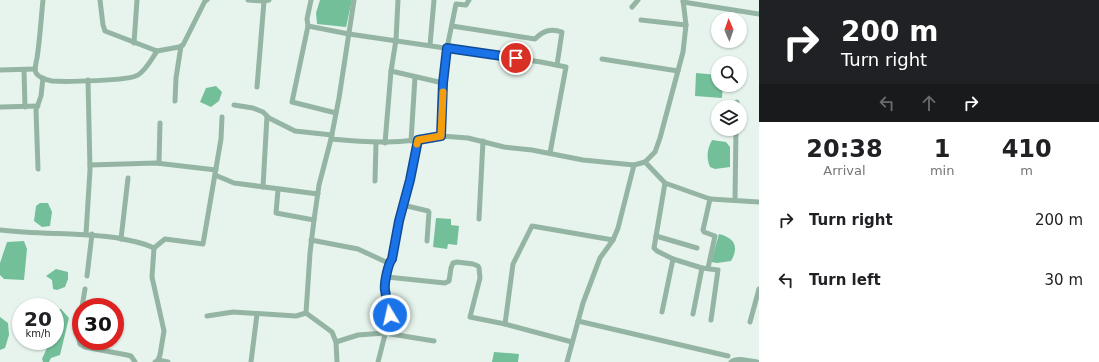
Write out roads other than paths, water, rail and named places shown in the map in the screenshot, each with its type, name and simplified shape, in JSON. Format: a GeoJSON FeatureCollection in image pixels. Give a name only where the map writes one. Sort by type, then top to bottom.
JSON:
{"type":"FeatureCollection","features":[{"type":"Feature","properties":{"kind":"street"},"geometry":{"type":"LineString","coordinates":[[43,0],[35,70],[37,75],[43,78],[53,81],[122,79],[137,76],[146,68],[157,52]]}},
{"type":"Feature","properties":{"kind":"street"},"geometry":{"type":"LineString","coordinates":[[100,0],[105,31],[157,52],[181,46]]}},
{"type":"Feature","properties":{"kind":"street"},"geometry":{"type":"LineString","coordinates":[[134,43],[138,0]]}},
{"type":"Feature","properties":{"kind":"street"},"geometry":{"type":"LineString","coordinates":[[175,101],[176,78],[181,46],[183,45],[205,1],[207,0]]}},
{"type":"Feature","properties":{"kind":"street"},"geometry":{"type":"LineString","coordinates":[[248,0],[267,1],[257,86]]}},
{"type":"Feature","properties":{"kind":"street"},"geometry":{"type":"LineString","coordinates":[[311,0],[308,26],[292,102],[336,113]]}},
{"type":"Feature","properties":{"kind":"street"},"geometry":{"type":"LineString","coordinates":[[306,313],[311,240],[314,220],[318,194],[336,113],[354,0]]}},
{"type":"Feature","properties":{"kind":"street"},"geometry":{"type":"LineString","coordinates":[[385,143],[391,71],[396,40],[398,0]]}},
{"type":"Feature","properties":{"kind":"street"},"geometry":{"type":"LineString","coordinates":[[430,45],[434,0]]}},
{"type":"Feature","properties":{"kind":"street"},"geometry":{"type":"LineString","coordinates":[[441,136],[443,83],[447,48],[456,4],[466,5],[469,0]]}},
{"type":"Feature","properties":{"kind":"street"},"geometry":{"type":"LineString","coordinates":[[632,7],[638,0]]}},
{"type":"Feature","properties":{"kind":"street"},"geometry":{"type":"LineString","coordinates":[[234,105],[253,108],[263,112],[267,116],[295,131],[331,137],[385,143],[411,141],[441,136],[468,138],[504,147],[550,153],[583,160],[634,165],[645,162],[655,152],[660,138],[683,52],[686,25],[683,1],[759,14]]}},
{"type":"Feature","properties":{"kind":"street"},"geometry":{"type":"LineString","coordinates":[[641,20],[686,25]]}},
{"type":"Feature","properties":{"kind":"street"},"geometry":{"type":"LineString","coordinates":[[308,26],[349,34],[430,45],[566,67],[550,153]]}},
{"type":"Feature","properties":{"kind":"street"},"geometry":{"type":"LineString","coordinates":[[452,26],[535,39],[543,31],[556,30],[562,32],[557,65]]}},
{"type":"Feature","properties":{"kind":"street"},"geometry":{"type":"LineString","coordinates":[[602,59],[678,71]]}},
{"type":"Feature","properties":{"kind":"street"},"geometry":{"type":"LineString","coordinates":[[0,70],[35,70]]}},
{"type":"Feature","properties":{"kind":"street"},"geometry":{"type":"LineString","coordinates":[[24,70],[25,106]]}},
{"type":"Feature","properties":{"kind":"street"},"geometry":{"type":"LineString","coordinates":[[391,71],[443,83]]}},
{"type":"Feature","properties":{"kind":"street"},"geometry":{"type":"LineString","coordinates":[[411,141],[415,77]]}},
{"type":"Feature","properties":{"kind":"street"},"geometry":{"type":"LineString","coordinates":[[38,169],[36,122],[43,78]]}},
{"type":"Feature","properties":{"kind":"street"},"geometry":{"type":"LineString","coordinates":[[87,276],[90,165],[88,80]]}},
{"type":"Feature","properties":{"kind":"street"},"geometry":{"type":"LineString","coordinates":[[1,107],[38,106]]}},
{"type":"Feature","properties":{"kind":"street"},"geometry":{"type":"LineString","coordinates":[[263,187],[267,116]]}},
{"type":"Feature","properties":{"kind":"street"},"geometry":{"type":"LineString","coordinates":[[168,362],[156,361],[160,355],[164,331],[152,277],[154,248],[165,239],[203,244],[221,139],[222,117]]}},
{"type":"Feature","properties":{"kind":"street"},"geometry":{"type":"LineString","coordinates":[[159,163],[160,123]]}},
{"type":"Feature","properties":{"kind":"street"},"geometry":{"type":"LineString","coordinates":[[735,200],[736,136]]}},
{"type":"Feature","properties":{"kind":"street"},"geometry":{"type":"LineString","coordinates":[[378,362],[390,311],[390,306],[384,288],[392,259],[399,221],[410,180],[418,140]]}},
{"type":"Feature","properties":{"kind":"street"},"geometry":{"type":"LineString","coordinates":[[479,219],[483,141]]}},
{"type":"Feature","properties":{"kind":"street"},"geometry":{"type":"LineString","coordinates":[[375,181],[376,142]]}},
{"type":"Feature","properties":{"kind":"street"},"geometry":{"type":"LineString","coordinates":[[645,162],[665,183],[710,199],[759,202]]}},
{"type":"Feature","properties":{"kind":"street"},"geometry":{"type":"LineString","coordinates":[[90,165],[159,163],[215,173],[234,183],[278,190],[318,194]]}},
{"type":"Feature","properties":{"kind":"street"},"geometry":{"type":"LineString","coordinates":[[567,362],[583,303],[600,258],[613,240],[618,228],[634,165]]}},
{"type":"Feature","properties":{"kind":"street"},"geometry":{"type":"LineString","coordinates":[[121,239],[128,178]]}},
{"type":"Feature","properties":{"kind":"street"},"geometry":{"type":"LineString","coordinates":[[665,183],[654,246],[655,249],[673,259],[718,270],[711,320]]}},
{"type":"Feature","properties":{"kind":"street"},"geometry":{"type":"LineString","coordinates":[[278,190],[276,212],[314,220]]}},
{"type":"Feature","properties":{"kind":"street"},"geometry":{"type":"LineString","coordinates":[[693,314],[715,236],[704,232],[703,230],[710,199]]}},
{"type":"Feature","properties":{"kind":"street"},"geometry":{"type":"LineString","coordinates":[[403,205],[429,212],[427,241]]}},
{"type":"Feature","properties":{"kind":"street"},"geometry":{"type":"LineString","coordinates":[[504,324],[513,264],[532,226],[613,240]]}},
{"type":"Feature","properties":{"kind":"street"},"geometry":{"type":"LineString","coordinates":[[0,230],[24,233],[89,234],[144,243],[154,248]]}},
{"type":"Feature","properties":{"kind":"street"},"geometry":{"type":"LineString","coordinates":[[656,236],[697,248]]}},
{"type":"Feature","properties":{"kind":"street"},"geometry":{"type":"LineString","coordinates":[[311,240],[358,249],[386,262],[390,262]]}},
{"type":"Feature","properties":{"kind":"street"},"geometry":{"type":"LineString","coordinates":[[662,312],[673,259]]}},
{"type":"Feature","properties":{"kind":"street"},"geometry":{"type":"LineString","coordinates":[[387,277],[444,282],[449,281],[453,263],[457,262],[476,265],[479,268],[480,278],[470,317],[504,324],[572,342]]}},
{"type":"Feature","properties":{"kind":"street"},"geometry":{"type":"LineString","coordinates":[[84,298],[85,289]]}},
{"type":"Feature","properties":{"kind":"street"},"geometry":{"type":"LineString","coordinates":[[750,322],[759,289]]}},
{"type":"Feature","properties":{"kind":"street"},"geometry":{"type":"LineString","coordinates":[[207,316],[233,312],[296,316],[306,313]]}},
{"type":"Feature","properties":{"kind":"street"},"geometry":{"type":"LineString","coordinates":[[306,313],[332,332],[336,342],[337,362]]}},
{"type":"Feature","properties":{"kind":"street"},"geometry":{"type":"LineString","coordinates":[[251,362],[257,314]]}},
{"type":"Feature","properties":{"kind":"street"},"geometry":{"type":"LineString","coordinates":[[578,321],[728,356]]}},
{"type":"Feature","properties":{"kind":"street"},"geometry":{"type":"LineString","coordinates":[[336,342],[358,335],[385,333],[434,341]]}},
{"type":"Feature","properties":{"kind":"street"},"geometry":{"type":"LineString","coordinates":[[100,350],[131,356],[134,362]]}},
{"type":"Feature","properties":{"kind":"street"},"geometry":{"type":"LineString","coordinates":[[731,362],[733,360],[738,360],[757,362]]}}]}
